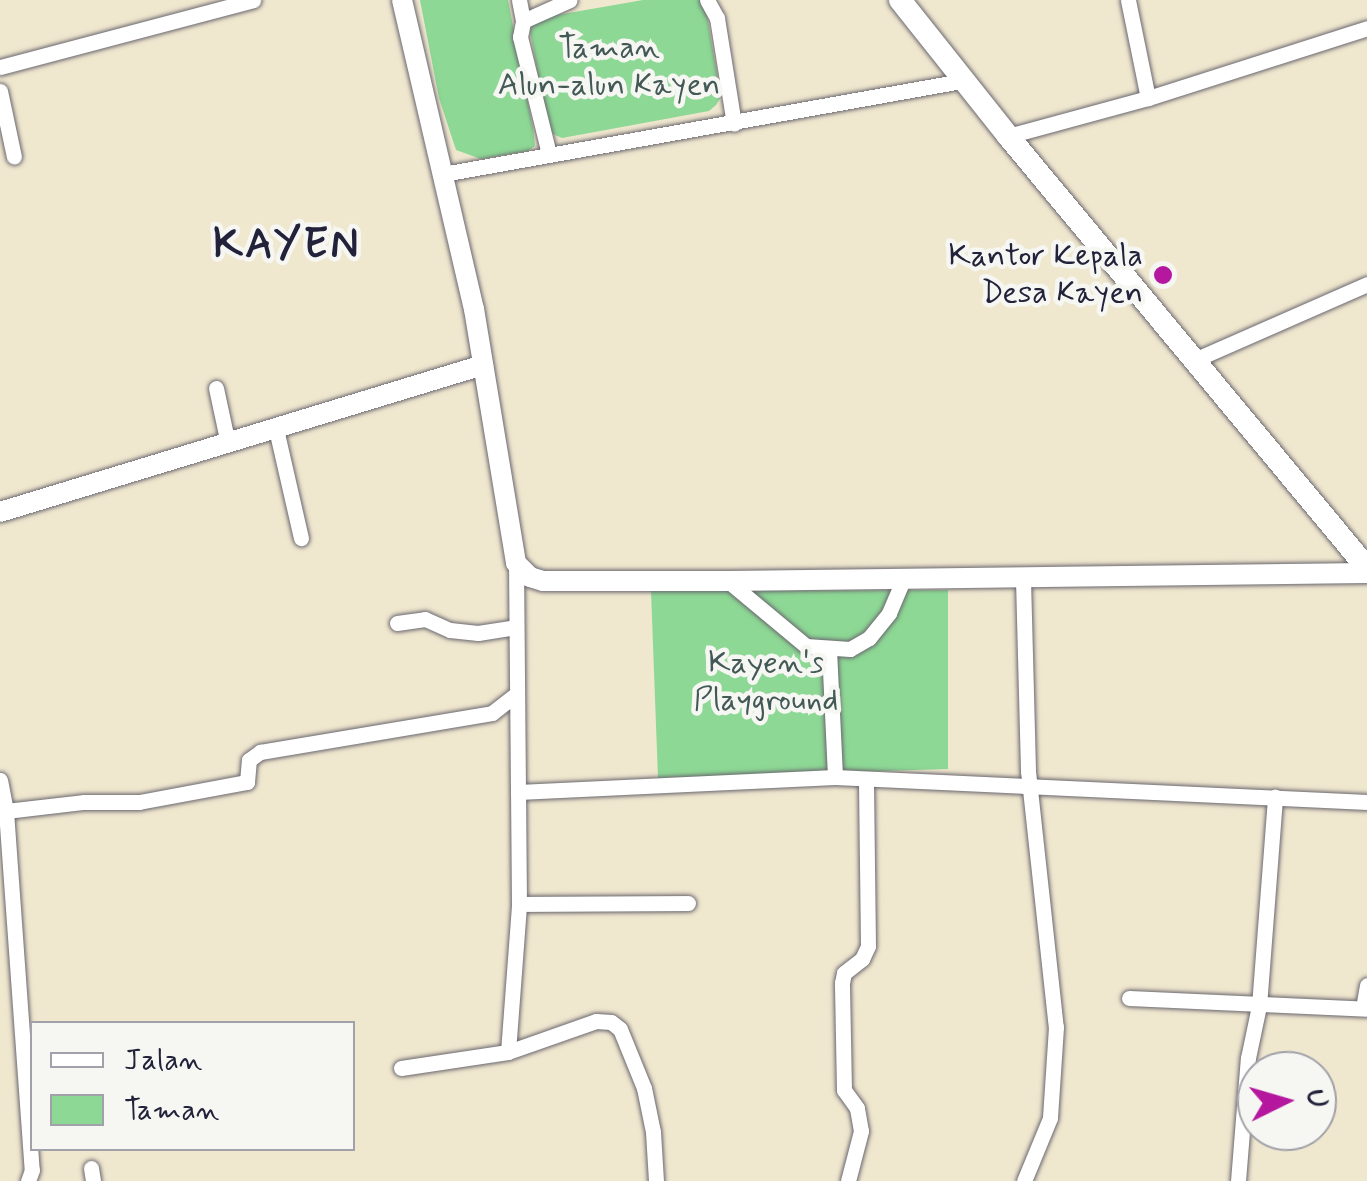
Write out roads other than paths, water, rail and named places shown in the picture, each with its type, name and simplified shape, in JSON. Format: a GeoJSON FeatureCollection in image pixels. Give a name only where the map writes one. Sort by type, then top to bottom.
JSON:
{"type":"FeatureCollection","features":[{"type":"Feature","properties":{"kind":"main road"},"geometry":{"type":"LineString","coordinates":[[900,0],[1367,570]]}},
{"type":"Feature","properties":{"kind":"street"},"geometry":{"type":"LineString","coordinates":[[0,68],[253,0]]}},
{"type":"Feature","properties":{"kind":"street"},"geometry":{"type":"LineString","coordinates":[[402,0],[483,365],[516,563],[519,904],[508,1052]]}},
{"type":"Feature","properties":{"kind":"street"},"geometry":{"type":"LineString","coordinates":[[519,0],[522,58],[549,154]]}},
{"type":"Feature","properties":{"kind":"street"},"geometry":{"type":"LineString","coordinates":[[523,21],[570,0]]}},
{"type":"Feature","properties":{"kind":"street"},"geometry":{"type":"LineString","coordinates":[[707,0],[716,18],[734,124]]}},
{"type":"Feature","properties":{"kind":"street"},"geometry":{"type":"LineString","coordinates":[[1128,0],[1148,98]]}},
{"type":"Feature","properties":{"kind":"street"},"geometry":{"type":"LineString","coordinates":[[1008,136],[1148,98],[1367,28]]}},
{"type":"Feature","properties":{"kind":"street"},"geometry":{"type":"LineString","coordinates":[[443,174],[967,80]]}},
{"type":"Feature","properties":{"kind":"street"},"geometry":{"type":"LineString","coordinates":[[0,92],[14,157]]}},
{"type":"Feature","properties":{"kind":"street"},"geometry":{"type":"LineString","coordinates":[[1194,360],[1367,284]]}},
{"type":"Feature","properties":{"kind":"street"},"geometry":{"type":"LineString","coordinates":[[0,512],[483,365]]}},
{"type":"Feature","properties":{"kind":"street"},"geometry":{"type":"LineString","coordinates":[[216,388],[228,444]]}},
{"type":"Feature","properties":{"kind":"street"},"geometry":{"type":"LineString","coordinates":[[276,429],[301,538]]}},
{"type":"Feature","properties":{"kind":"street"},"geometry":{"type":"LineString","coordinates":[[516,563],[530,577],[543,581],[1022,579],[1367,570]]}},
{"type":"Feature","properties":{"kind":"street"},"geometry":{"type":"LineString","coordinates":[[1022,579],[1029,783],[1056,1027],[1050,1118],[1024,1181]]}},
{"type":"Feature","properties":{"kind":"street"},"geometry":{"type":"LineString","coordinates":[[728,581],[806,646],[850,649],[869,638],[889,613],[903,580]]}},
{"type":"Feature","properties":{"kind":"street"},"geometry":{"type":"LineString","coordinates":[[397,623],[426,618],[450,630],[478,633],[516,627]]}},
{"type":"Feature","properties":{"kind":"street"},"geometry":{"type":"LineString","coordinates":[[829,649],[835,777]]}},
{"type":"Feature","properties":{"kind":"street"},"geometry":{"type":"LineString","coordinates":[[6,810],[139,802],[239,784],[250,777],[249,760],[260,752],[492,713],[516,694]]}},
{"type":"Feature","properties":{"kind":"street"},"geometry":{"type":"LineString","coordinates":[[518,792],[835,777],[1029,783],[1367,802]]}},
{"type":"Feature","properties":{"kind":"street"},"geometry":{"type":"LineString","coordinates":[[848,1181],[860,1131],[857,1108],[844,1090],[842,983],[844,973],[862,960],[868,946],[866,779]]}},
{"type":"Feature","properties":{"kind":"street"},"geometry":{"type":"LineString","coordinates":[[0,780],[6,810],[8,973],[32,1170],[28,1181]]}},
{"type":"Feature","properties":{"kind":"street"},"geometry":{"type":"LineString","coordinates":[[1238,1181],[1248,1058],[1259,1006],[1275,797]]}},
{"type":"Feature","properties":{"kind":"street"},"geometry":{"type":"LineString","coordinates":[[519,904],[688,903]]}},
{"type":"Feature","properties":{"kind":"street"},"geometry":{"type":"LineString","coordinates":[[1129,998],[1365,1008],[1367,985]]}},
{"type":"Feature","properties":{"kind":"street"},"geometry":{"type":"LineString","coordinates":[[401,1068],[508,1052],[596,1021],[620,1028],[644,1088],[654,1132],[656,1181]]}},
{"type":"Feature","properties":{"kind":"place","name":"Kantor Kepala Desa Kayen"},"geometry":{"type":"Point","coordinates":[1163,275]}},
{"type":"Feature","properties":{"kind":"district","name":"KAYEN"},"geometry":{"type":"Point","coordinates":[287,246]}},
{"type":"Feature","properties":{"kind":"park label","name":"Taman Alun-alun Kayen"},"geometry":{"type":"Point","coordinates":[609,68]}},
{"type":"Feature","properties":{"kind":"park label","name":"Kayen's Playground"},"geometry":{"type":"Point","coordinates":[766,682]}}]}
